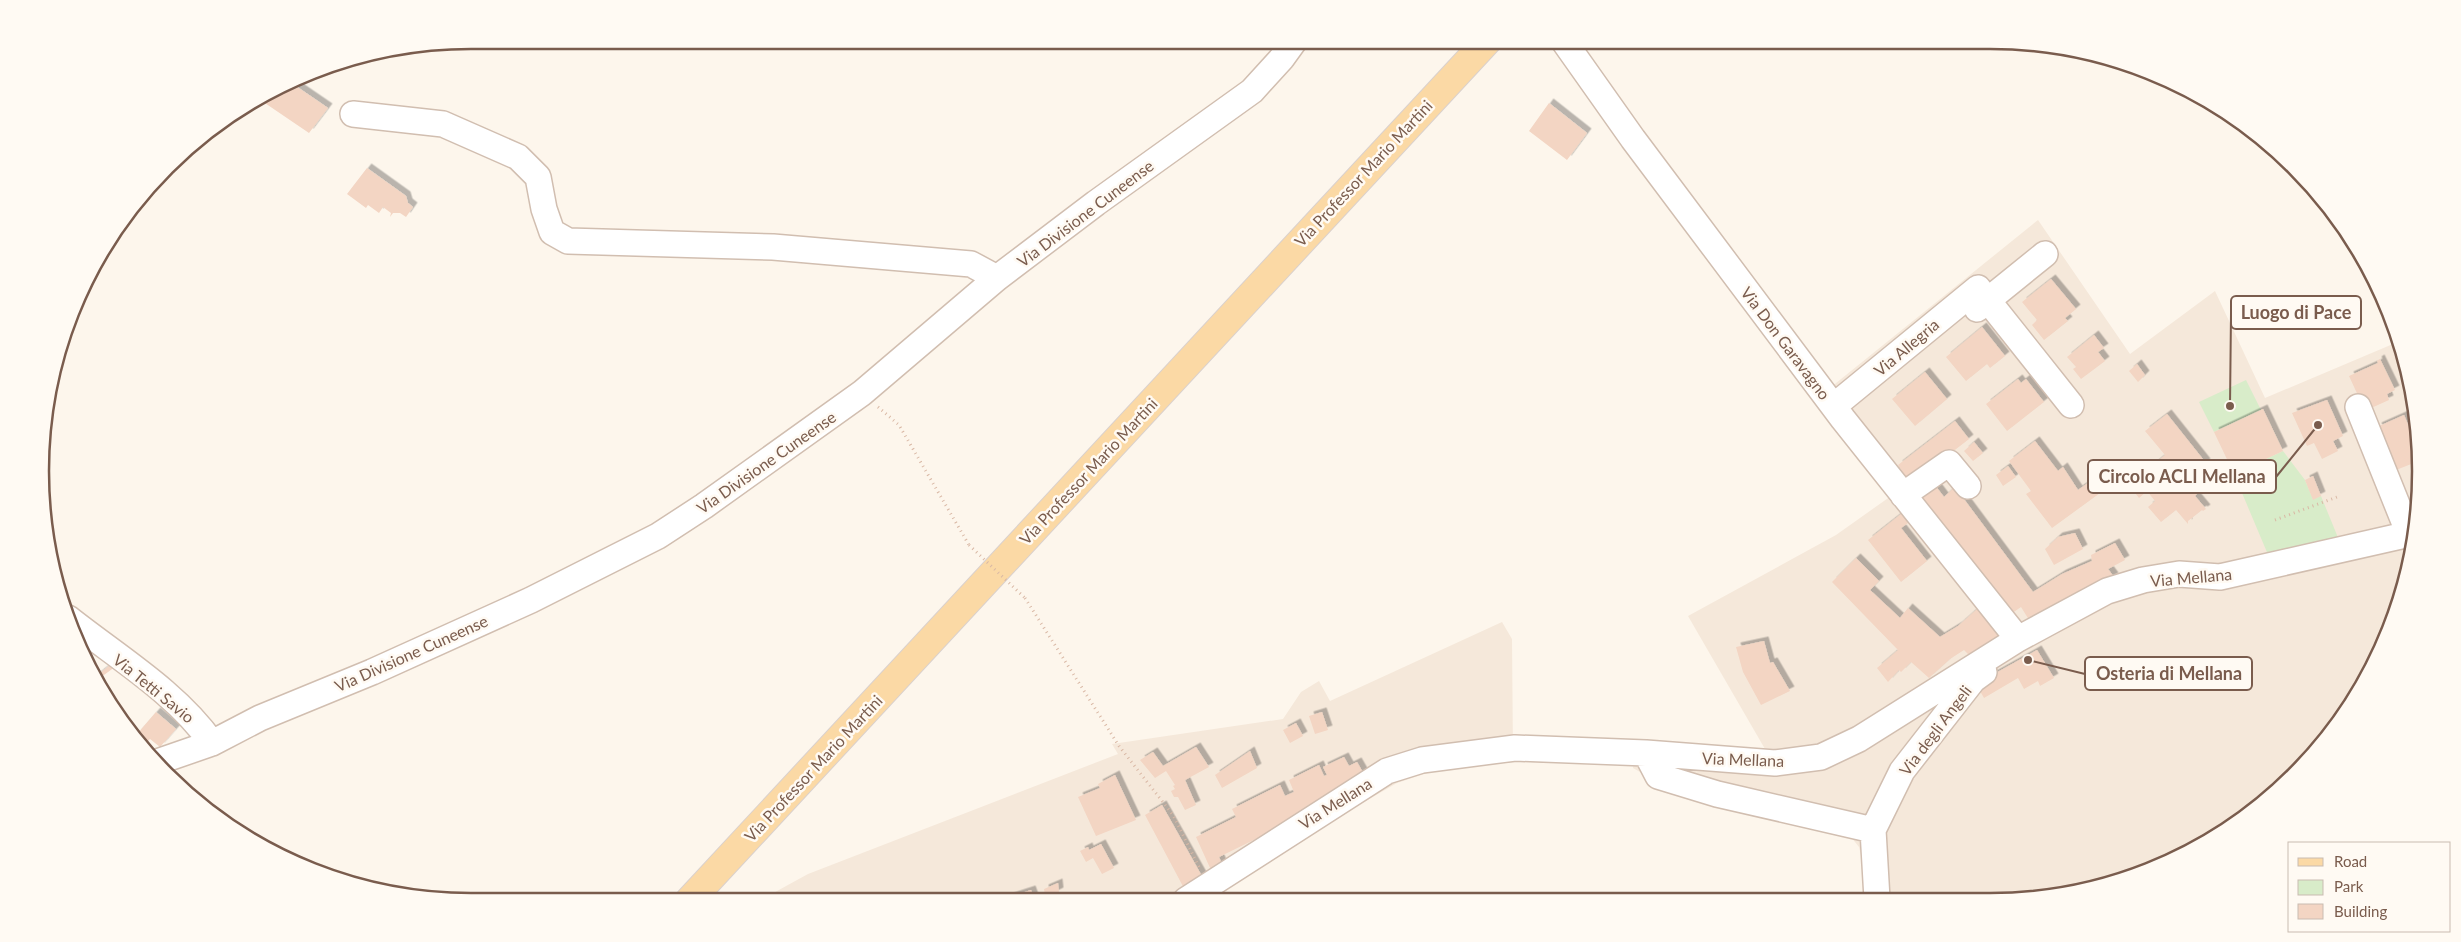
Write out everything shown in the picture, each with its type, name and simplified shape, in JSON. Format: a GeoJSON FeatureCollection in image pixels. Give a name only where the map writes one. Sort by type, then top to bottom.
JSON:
{"type":"FeatureCollection","features":[{"type":"Feature","properties":{"kind":"main road","name":"Via Professor Mario Martini"},"geometry":{"type":"LineString","coordinates":[[697,893],[1480,49]]}},
{"type":"Feature","properties":{"kind":"street","name":"Via Divisione Cuneense"},"geometry":{"type":"LineString","coordinates":[[163,760],[212,743],[260,718],[372,672],[531,600],[658,536],[712,501],[862,393],[997,278],[1096,203],[1252,91],[1288,49]]}},
{"type":"Feature","properties":{"kind":"street","name":"Via Don Garavagno"},"geometry":{"type":"LineString","coordinates":[[1569,49],[1633,139],[1839,413],[2018,639]]}},
{"type":"Feature","properties":{"kind":"street"},"geometry":{"type":"LineString","coordinates":[[353,114],[443,124],[518,157],[538,177],[544,209],[552,232],[568,241],[773,247],[971,264],[997,278]]}},
{"type":"Feature","properties":{"kind":"street","name":"Via Allegria"},"geometry":{"type":"LineString","coordinates":[[1839,413],[2042,246]]}},
{"type":"Feature","properties":{"kind":"street"},"geometry":{"type":"LineString","coordinates":[[1983,294],[2071,405]]}},
{"type":"Feature","properties":{"kind":"street","name":"Via Mellana"},"geometry":{"type":"LineString","coordinates":[[2358,407],[2409,527]]}},
{"type":"Feature","properties":{"kind":"street"},"geometry":{"type":"LineString","coordinates":[[1903,495],[1949,462],[1968,486]]}},
{"type":"Feature","properties":{"kind":"street","name":"Via Mellana"},"geometry":{"type":"LineString","coordinates":[[1198,893],[1386,771],[1422,760],[1515,748],[1646,753],[1774,763],[1821,757],[1859,739],[2018,639],[2107,591],[2143,580],[2179,574],[2220,577],[2407,535]]}},
{"type":"Feature","properties":{"kind":"street","name":"Via Tetti Savio"},"geometry":{"type":"LineString","coordinates":[[78,626],[176,701],[199,724],[212,743]]}},
{"type":"Feature","properties":{"kind":"street","name":"Via degli Angeli"},"geometry":{"type":"LineString","coordinates":[[1877,893],[1873,830],[1902,771],[1973,680],[2016,650],[2018,639]]}},
{"type":"Feature","properties":{"kind":"street"},"geometry":{"type":"LineString","coordinates":[[1646,753],[1658,776],[1717,794],[1873,830]]}},
{"type":"Feature","properties":{"kind":"path"},"geometry":{"type":"LineString","coordinates":[[862,393],[899,425],[970,545],[1025,598],[1119,746],[1173,815],[1194,893]]}},
{"type":"Feature","properties":{"kind":"path"},"geometry":{"type":"LineString","coordinates":[[2275,520],[2338,497]]}},
{"type":"Feature","properties":{"kind":"shaded area"},"geometry":{"type":"Polygon","coordinates":[[[2038,220],[2130,354],[2215,291],[2265,398],[2393,344],[2409,416],[2412,471],[2409,526],[2398,580],[2390,607],[2369,658],[2341,706],[2289,770],[2225,822],[2177,850],[2126,871],[2099,879],[2045,890],[1990,893],[1864,893],[1861,855],[1859,847],[1851,837],[1647,776],[1633,768],[1637,743],[1765,749],[1688,616],[1836,535],[1891,496],[1820,396],[2038,220]]]}},
{"type":"Feature","properties":{"kind":"shaded area"},"geometry":{"type":"Polygon","coordinates":[[[1502,622],[1512,639],[1513,756],[1433,771],[1397,783],[1236,876],[1218,893],[774,893],[808,874],[1118,754],[1112,744],[1283,719],[1301,692],[1319,681],[1330,701],[1502,622]]]}},
{"type":"Feature","properties":{"kind":"green space"},"geometry":{"type":"Polygon","coordinates":[[[2246,380],[2261,410],[2214,432],[2199,402],[2246,380]]]}},
{"type":"Feature","properties":{"kind":"green space"},"geometry":{"type":"Polygon","coordinates":[[[2283,451],[2305,480],[2313,499],[2321,496],[2339,540],[2269,557],[2234,474],[2283,451]]]}},
{"type":"Feature","properties":{"kind":"building"},"geometry":{"type":"Polygon","coordinates":[[[297,86],[328,108],[309,133],[264,103],[297,86]]]}},
{"type":"Feature","properties":{"kind":"building"},"geometry":{"type":"Polygon","coordinates":[[[1549,103],[1587,133],[1567,160],[1529,131],[1549,103]]]}},
{"type":"Feature","properties":{"kind":"building"},"geometry":{"type":"Polygon","coordinates":[[[367,168],[406,196],[408,203],[413,207],[406,217],[400,213],[393,213],[390,217],[391,213],[383,207],[379,213],[368,205],[366,208],[347,194],[367,168]]]}},
{"type":"Feature","properties":{"kind":"building"},"geometry":{"type":"Polygon","coordinates":[[[2051,279],[2076,309],[2065,318],[2068,321],[2044,340],[2032,325],[2037,320],[2022,302],[2051,279]]]}},
{"type":"Feature","properties":{"kind":"building"},"geometry":{"type":"Polygon","coordinates":[[[1982,327],[2005,356],[1990,368],[1987,364],[1966,381],[1946,357],[1982,327]]]}},
{"type":"Feature","properties":{"kind":"building"},"geometry":{"type":"Polygon","coordinates":[[[2094,335],[2104,348],[2098,352],[2105,361],[2081,379],[2073,369],[2076,367],[2067,357],[2094,335]]]}},
{"type":"Feature","properties":{"kind":"building"},"geometry":{"type":"Polygon","coordinates":[[[2380,359],[2395,390],[2387,394],[2389,400],[2369,409],[2361,402],[2349,376],[2378,363],[2377,361],[2380,359]]]}},
{"type":"Feature","properties":{"kind":"building"},"geometry":{"type":"Polygon","coordinates":[[[2137,364],[2145,375],[2138,382],[2129,371],[2137,364]]]}},
{"type":"Feature","properties":{"kind":"building"},"geometry":{"type":"Polygon","coordinates":[[[1925,372],[1947,399],[1915,426],[1892,399],[1925,372]]]}},
{"type":"Feature","properties":{"kind":"building"},"geometry":{"type":"Polygon","coordinates":[[[2018,379],[2021,383],[2026,379],[2044,402],[2007,431],[1986,404],[2018,379]]]}},
{"type":"Feature","properties":{"kind":"building"},"geometry":{"type":"Polygon","coordinates":[[[2327,400],[2343,436],[2333,441],[2338,451],[2322,459],[2314,443],[2307,446],[2292,413],[2327,400]]]}},
{"type":"Feature","properties":{"kind":"building"},"geometry":{"type":"Polygon","coordinates":[[[2263,409],[2283,451],[2234,474],[2214,432],[2263,409]]]}},
{"type":"Feature","properties":{"kind":"building"},"geometry":{"type":"Polygon","coordinates":[[[2167,414],[2206,463],[2198,469],[2208,479],[2208,482],[2195,496],[2206,509],[2188,521],[2188,524],[2176,510],[2161,522],[2148,507],[2155,501],[2147,491],[2139,498],[2129,485],[2165,455],[2145,431],[2167,414]],[[2172,465],[2165,470],[2171,478],[2178,472],[2172,465]]]}},
{"type":"Feature","properties":{"kind":"building"},"geometry":{"type":"Polygon","coordinates":[[[2404,415],[2410,429],[2412,464],[2396,470],[2377,427],[2404,415]]]}},
{"type":"Feature","properties":{"kind":"building"},"geometry":{"type":"Polygon","coordinates":[[[1955,421],[1969,439],[1912,483],[1894,472],[1900,468],[1898,465],[1955,421]]]}},
{"type":"Feature","properties":{"kind":"building"},"geometry":{"type":"Polygon","coordinates":[[[2035,441],[2058,471],[2063,467],[2078,490],[2102,473],[2111,485],[2052,528],[2026,494],[2031,491],[2009,461],[2035,441]]]}},
{"type":"Feature","properties":{"kind":"building"},"geometry":{"type":"Polygon","coordinates":[[[1974,442],[1983,453],[1973,461],[1964,451],[1974,442]]]}},
{"type":"Feature","properties":{"kind":"building"},"geometry":{"type":"Polygon","coordinates":[[[2008,466],[2016,477],[2003,486],[1996,475],[2008,466]]]}},
{"type":"Feature","properties":{"kind":"building"},"geometry":{"type":"Polygon","coordinates":[[[2313,476],[2321,496],[2313,500],[2305,480],[2313,476]]]}},
{"type":"Feature","properties":{"kind":"building"},"geometry":{"type":"Polygon","coordinates":[[[1931,480],[1944,497],[1955,487],[2033,592],[2062,574],[2092,561],[2091,555],[2115,543],[2125,560],[2108,569],[2114,577],[2031,623],[2021,607],[2005,618],[1913,495],[1931,480]]]}},
{"type":"Feature","properties":{"kind":"building"},"geometry":{"type":"Polygon","coordinates":[[[1901,514],[1908,523],[1901,528],[1927,561],[1901,582],[1868,540],[1901,514]]]}},
{"type":"Feature","properties":{"kind":"building"},"geometry":{"type":"Polygon","coordinates":[[[2075,533],[2083,549],[2054,565],[2045,549],[2058,537],[2075,533]]]}},
{"type":"Feature","properties":{"kind":"building"},"geometry":{"type":"Polygon","coordinates":[[[1856,558],[1879,581],[1870,590],[1900,618],[1908,608],[1940,637],[1958,626],[1984,603],[2007,631],[1969,655],[1964,650],[1950,659],[1929,678],[1911,662],[1901,672],[1899,670],[1888,682],[1877,668],[1898,650],[1832,582],[1856,558]]]}},
{"type":"Feature","properties":{"kind":"building"},"geometry":{"type":"Polygon","coordinates":[[[1764,641],[1770,663],[1773,662],[1790,691],[1761,705],[1743,672],[1736,647],[1764,641]]]}},
{"type":"Feature","properties":{"kind":"building"},"geometry":{"type":"Polygon","coordinates":[[[2037,650],[2054,678],[2040,686],[2038,681],[2024,689],[2018,678],[1984,698],[1976,684],[2037,650]]]}},
{"type":"Feature","properties":{"kind":"building"},"geometry":{"type":"Polygon","coordinates":[[[115,661],[119,664],[102,676],[100,673],[115,661]]]}},
{"type":"Feature","properties":{"kind":"building"},"geometry":{"type":"Polygon","coordinates":[[[156,712],[176,729],[160,747],[150,739],[148,741],[139,732],[156,712]]]}},
{"type":"Feature","properties":{"kind":"building"},"geometry":{"type":"Polygon","coordinates":[[[1322,712],[1328,730],[1315,734],[1309,716],[1322,712]]]}},
{"type":"Feature","properties":{"kind":"building"},"geometry":{"type":"Polygon","coordinates":[[[1296,723],[1303,736],[1290,743],[1283,730],[1296,723]]]}},
{"type":"Feature","properties":{"kind":"building"},"geometry":{"type":"Polygon","coordinates":[[[1196,747],[1209,767],[1185,780],[1196,805],[1185,810],[1178,797],[1174,797],[1171,791],[1175,789],[1173,786],[1175,785],[1166,771],[1155,778],[1140,760],[1153,752],[1163,766],[1196,747]]]}},
{"type":"Feature","properties":{"kind":"building"},"geometry":{"type":"Polygon","coordinates":[[[1250,751],[1257,768],[1222,788],[1215,775],[1250,751]]]}},
{"type":"Feature","properties":{"kind":"building"},"geometry":{"type":"Polygon","coordinates":[[[1344,757],[1349,766],[1357,762],[1365,776],[1274,830],[1219,857],[1222,864],[1211,870],[1196,837],[1236,817],[1232,809],[1280,785],[1285,796],[1294,792],[1289,780],[1319,765],[1324,776],[1327,775],[1323,767],[1344,757]]]}},
{"type":"Feature","properties":{"kind":"building"},"geometry":{"type":"Polygon","coordinates":[[[1115,775],[1136,820],[1096,836],[1078,797],[1100,788],[1098,784],[1115,775]]]}},
{"type":"Feature","properties":{"kind":"building"},"geometry":{"type":"Polygon","coordinates":[[[1162,805],[1203,878],[1186,892],[1145,815],[1162,805]]]}},
{"type":"Feature","properties":{"kind":"building"},"geometry":{"type":"Polygon","coordinates":[[[1101,844],[1114,868],[1102,874],[1093,858],[1086,862],[1080,851],[1088,847],[1089,850],[1101,844]]]}},
{"type":"Feature","properties":{"kind":"building"},"geometry":{"type":"Polygon","coordinates":[[[1058,883],[1059,892],[1045,893],[1044,889],[1058,883]]]}},
{"type":"Feature","properties":{"kind":"place","name":"Luogo di Pace"},"geometry":{"type":"Point","coordinates":[2230,406]}},
{"type":"Feature","properties":{"kind":"place","name":"Circolo ACLI Mellana"},"geometry":{"type":"Point","coordinates":[2318,425]}},
{"type":"Feature","properties":{"kind":"place","name":"Osteria di Mellana"},"geometry":{"type":"Point","coordinates":[2028,660]}}]}
